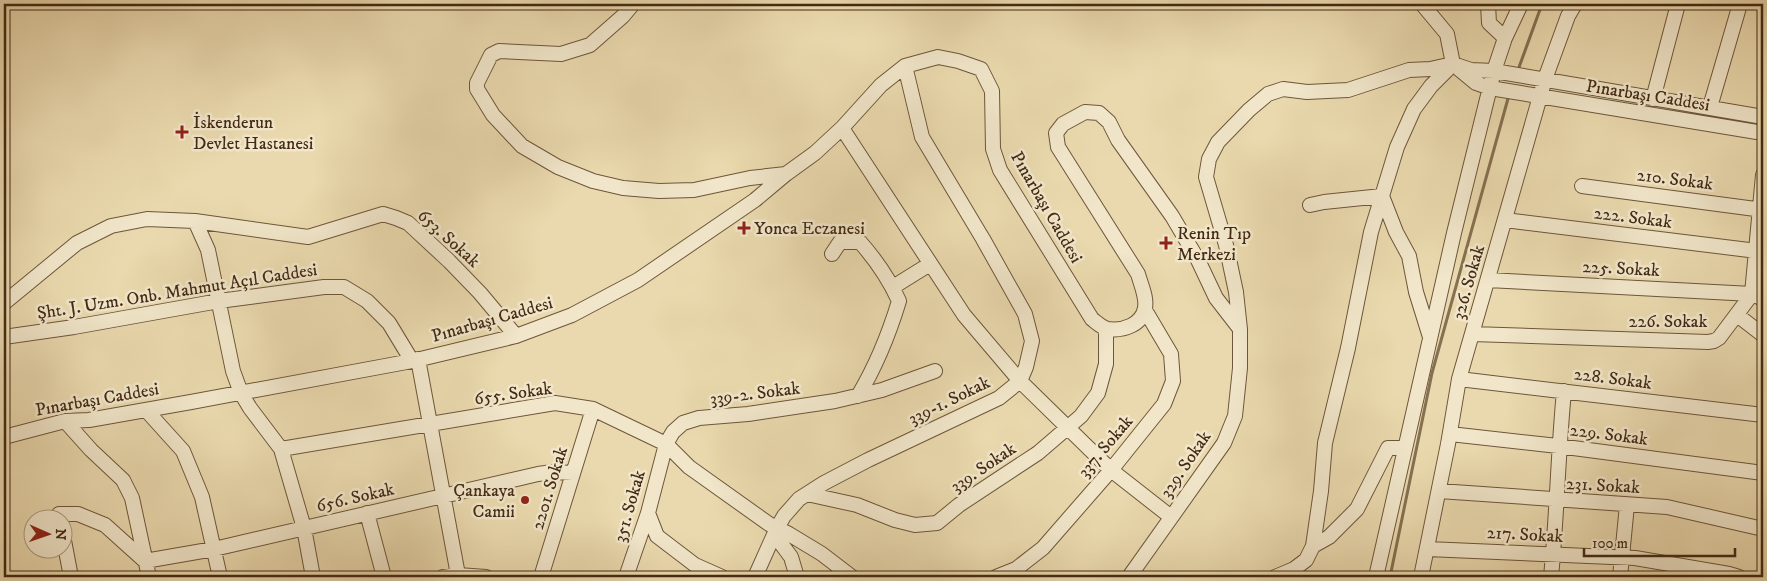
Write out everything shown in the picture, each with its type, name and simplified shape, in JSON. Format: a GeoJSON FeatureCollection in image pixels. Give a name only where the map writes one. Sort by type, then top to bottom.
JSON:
{"type":"FeatureCollection","features":[{"type":"Feature","properties":{"kind":"street"},"geometry":{"type":"LineString","coordinates":[[633,4],[623,16],[590,45],[561,54],[499,51],[491,55],[476,83],[477,89],[493,115],[522,146],[558,167],[593,181],[623,188],[658,191],[694,190],[750,178],[786,174]]}},
{"type":"Feature","properties":{"kind":"street"},"geometry":{"type":"LineString","coordinates":[[1422,4],[1447,34],[1453,64]]}},
{"type":"Feature","properties":{"kind":"street"},"geometry":{"type":"LineString","coordinates":[[1488,4],[1489,23],[1505,38]]}},
{"type":"Feature","properties":{"kind":"street","name":"326. Sokak"},"geometry":{"type":"LineString","coordinates":[[1376,577],[1430,338],[1494,71],[1505,38],[1521,4]]}},
{"type":"Feature","properties":{"kind":"street","name":"326. Sokak"},"geometry":{"type":"LineString","coordinates":[[1421,577],[1439,492],[1459,379],[1545,79],[1568,16],[1575,4]]}},
{"type":"Feature","properties":{"kind":"street"},"geometry":{"type":"LineString","coordinates":[[1653,99],[1678,4]]}},
{"type":"Feature","properties":{"kind":"street"},"geometry":{"type":"LineString","coordinates":[[1710,107],[1740,4]]}},
{"type":"Feature","properties":{"kind":"street","name":"Pınarbaşı Caddesi"},"geometry":{"type":"LineString","coordinates":[[4,437],[66,421],[89,420],[241,394],[415,360],[516,336],[572,315],[638,280],[755,200],[842,128],[881,85],[905,66],[938,57],[958,61],[980,69],[992,91],[993,149],[1000,170],[1092,319],[1106,329]]}},
{"type":"Feature","properties":{"kind":"street"},"geometry":{"type":"LineString","coordinates":[[1275,577],[1294,569],[1306,560],[1313,546],[1321,491],[1325,443],[1348,348],[1371,232],[1397,147],[1414,109],[1431,86],[1453,64]]}},
{"type":"Feature","properties":{"kind":"street"},"geometry":{"type":"LineString","coordinates":[[1240,329],[1236,292],[1226,245],[1206,177],[1209,158],[1218,142],[1249,110],[1268,94],[1283,89],[1307,92],[1348,90],[1409,70],[1430,69],[1453,64]]}},
{"type":"Feature","properties":{"kind":"street","name":"Pınarbaşı Caddesi"},"geometry":{"type":"LineString","coordinates":[[1453,64],[1471,70],[1530,76],[1763,117]]}},
{"type":"Feature","properties":{"kind":"street","name":"Pınarbaşı Caddesi"},"geometry":{"type":"LineString","coordinates":[[1453,64],[1476,83],[1490,88],[1763,133]]}},
{"type":"Feature","properties":{"kind":"street"},"geometry":{"type":"LineString","coordinates":[[905,66],[922,138],[984,239],[1024,314],[1032,341],[1026,367],[1020,381]]}},
{"type":"Feature","properties":{"kind":"street"},"geometry":{"type":"LineString","coordinates":[[1106,329],[1125,329],[1138,322],[1145,310],[1145,297],[1138,274],[1058,147],[1056,133],[1064,124],[1085,112],[1099,113],[1109,122],[1118,140],[1172,216],[1198,260],[1216,298],[1240,329]]}},
{"type":"Feature","properties":{"kind":"street"},"geometry":{"type":"LineString","coordinates":[[842,128],[964,315],[1020,381],[1067,428],[1111,470],[1171,518]]}},
{"type":"Feature","properties":{"kind":"street","name":"226. Sokak"},"geometry":{"type":"LineString","coordinates":[[1472,334],[1714,341],[1758,296],[1757,251],[1761,229],[1763,175]]}},
{"type":"Feature","properties":{"kind":"street","name":"210. Sokak"},"geometry":{"type":"LineString","coordinates":[[1582,186],[1761,209]]}},
{"type":"Feature","properties":{"kind":"street"},"geometry":{"type":"LineString","coordinates":[[1310,205],[1382,196]]}},
{"type":"Feature","properties":{"kind":"street"},"geometry":{"type":"LineString","coordinates":[[1382,196],[1396,232],[1409,256],[1416,292],[1430,338]]}},
{"type":"Feature","properties":{"kind":"street","name":"653. Sokak"},"geometry":{"type":"LineString","coordinates":[[196,220],[308,237],[383,214],[408,223],[449,260],[516,336]]}},
{"type":"Feature","properties":{"kind":"street"},"geometry":{"type":"LineString","coordinates":[[4,303],[77,243],[111,226],[147,219],[196,220],[208,250],[233,371],[241,394],[281,449],[304,528],[313,577]]}},
{"type":"Feature","properties":{"kind":"street","name":"222. Sokak"},"geometry":{"type":"LineString","coordinates":[[1505,220],[1757,251]]}},
{"type":"Feature","properties":{"kind":"street"},"geometry":{"type":"LineString","coordinates":[[832,254],[840,242],[860,242],[893,287],[899,301],[894,319],[872,372],[858,396]]}},
{"type":"Feature","properties":{"kind":"street"},"geometry":{"type":"LineString","coordinates":[[893,287],[930,264]]}},
{"type":"Feature","properties":{"kind":"street","name":"225. Sokak"},"geometry":{"type":"LineString","coordinates":[[1488,280],[1758,296]]}},
{"type":"Feature","properties":{"kind":"street","name":"Şht. J. Uzm. Onb. Mahmut Açıl Caddesi"},"geometry":{"type":"LineString","coordinates":[[4,337],[74,327],[219,301],[324,287],[344,287],[368,300],[389,323],[415,360],[430,424],[458,575]]}},
{"type":"Feature","properties":{"kind":"street","name":"337. Sokak"},"geometry":{"type":"LineString","coordinates":[[996,577],[1016,569],[1043,548],[1111,470],[1164,404],[1173,381],[1172,354],[1145,310]]}},
{"type":"Feature","properties":{"kind":"street"},"geometry":{"type":"LineString","coordinates":[[1738,315],[1763,335]]}},
{"type":"Feature","properties":{"kind":"street","name":"339. Sokak"},"geometry":{"type":"LineString","coordinates":[[807,494],[857,505],[895,520],[915,525],[937,523],[959,505],[1038,453],[1081,416],[1098,393],[1106,364],[1106,329]]}},
{"type":"Feature","properties":{"kind":"street","name":"329. Sokak"},"geometry":{"type":"LineString","coordinates":[[1129,577],[1224,443],[1235,416],[1240,368],[1240,329]]}},
{"type":"Feature","properties":{"kind":"street","name":"339-2. Sokak"},"geometry":{"type":"LineString","coordinates":[[666,444],[673,432],[683,424],[699,418],[748,414],[834,402],[882,390],[935,372]]}},
{"type":"Feature","properties":{"kind":"street","name":"228. Sokak"},"geometry":{"type":"LineString","coordinates":[[1459,379],[1763,415]]}},
{"type":"Feature","properties":{"kind":"street","name":"339-1. Sokak"},"geometry":{"type":"LineString","coordinates":[[755,577],[775,531],[799,499],[824,483],[868,460],[999,398],[1020,381]]}},
{"type":"Feature","properties":{"kind":"street"},"geometry":{"type":"LineString","coordinates":[[1551,577],[1557,501],[1558,446],[1564,392]]}},
{"type":"Feature","properties":{"kind":"street","name":"655. Sokak"},"geometry":{"type":"LineString","coordinates":[[281,449],[555,403],[593,409],[666,444],[689,467],[775,531]]}},
{"type":"Feature","properties":{"kind":"street","name":"2201. Sokak"},"geometry":{"type":"LineString","coordinates":[[541,577],[593,409]]}},
{"type":"Feature","properties":{"kind":"street"},"geometry":{"type":"LineString","coordinates":[[146,410],[183,451],[202,497],[220,577]]}},
{"type":"Feature","properties":{"kind":"street"},"geometry":{"type":"LineString","coordinates":[[66,421],[91,450],[123,480],[132,498],[149,577]]}},
{"type":"Feature","properties":{"kind":"street","name":"229. Sokak"},"geometry":{"type":"LineString","coordinates":[[1450,434],[1763,473]]}},
{"type":"Feature","properties":{"kind":"street","name":"351. Sokak"},"geometry":{"type":"LineString","coordinates":[[626,577],[648,513],[666,444]]}},
{"type":"Feature","properties":{"kind":"street"},"geometry":{"type":"LineString","coordinates":[[1313,546],[1330,536],[1357,509],[1388,448],[1405,448]]}},
{"type":"Feature","properties":{"kind":"street","name":"656. Sokak"},"geometry":{"type":"LineString","coordinates":[[145,561],[214,549],[553,472],[573,473]]}},
{"type":"Feature","properties":{"kind":"street","name":"231. Sokak"},"geometry":{"type":"LineString","coordinates":[[1439,492],[1667,507],[1763,529]]}},
{"type":"Feature","properties":{"kind":"street"},"geometry":{"type":"LineString","coordinates":[[1620,577],[1627,505]]}},
{"type":"Feature","properties":{"kind":"street"},"geometry":{"type":"LineString","coordinates":[[367,513],[384,577]]}},
{"type":"Feature","properties":{"kind":"street"},"geometry":{"type":"LineString","coordinates":[[648,513],[657,536],[694,565],[722,577]]}},
{"type":"Feature","properties":{"kind":"street"},"geometry":{"type":"LineString","coordinates":[[72,514],[78,514],[105,525],[145,561]]}},
{"type":"Feature","properties":{"kind":"street"},"geometry":{"type":"LineString","coordinates":[[775,531],[790,557],[797,577]]}},
{"type":"Feature","properties":{"kind":"street"},"geometry":{"type":"LineString","coordinates":[[775,531],[789,534],[822,554],[852,577]]}},
{"type":"Feature","properties":{"kind":"street","name":"217. Sokak"},"geometry":{"type":"LineString","coordinates":[[1427,549],[1635,558],[1732,576]]}},
{"type":"Feature","properties":{"kind":"street"},"geometry":{"type":"LineString","coordinates":[[67,558],[71,577]]}},
{"type":"Feature","properties":{"kind":"street"},"geometry":{"type":"LineString","coordinates":[[443,577],[458,575],[486,577]]}},
{"type":"Feature","properties":{"kind":"waterway"},"geometry":{"type":"LineString","coordinates":[[1518,70],[1542,4]]}},
{"type":"Feature","properties":{"kind":"waterway"},"geometry":{"type":"LineString","coordinates":[[1390,577],[1432,373],[1509,95]]}},
{"type":"Feature","properties":{"kind":"place","name":"İskenderun Devlet Hastanesi"},"geometry":{"type":"Point","coordinates":[182,132]}},
{"type":"Feature","properties":{"kind":"place","name":"Yonca Eczanesi"},"geometry":{"type":"Point","coordinates":[744,228]}},
{"type":"Feature","properties":{"kind":"place","name":"Renin Tıp Merkezi"},"geometry":{"type":"Point","coordinates":[1166,243]}},
{"type":"Feature","properties":{"kind":"place","name":"Çankaya Camii"},"geometry":{"type":"Point","coordinates":[525,500]}}]}
